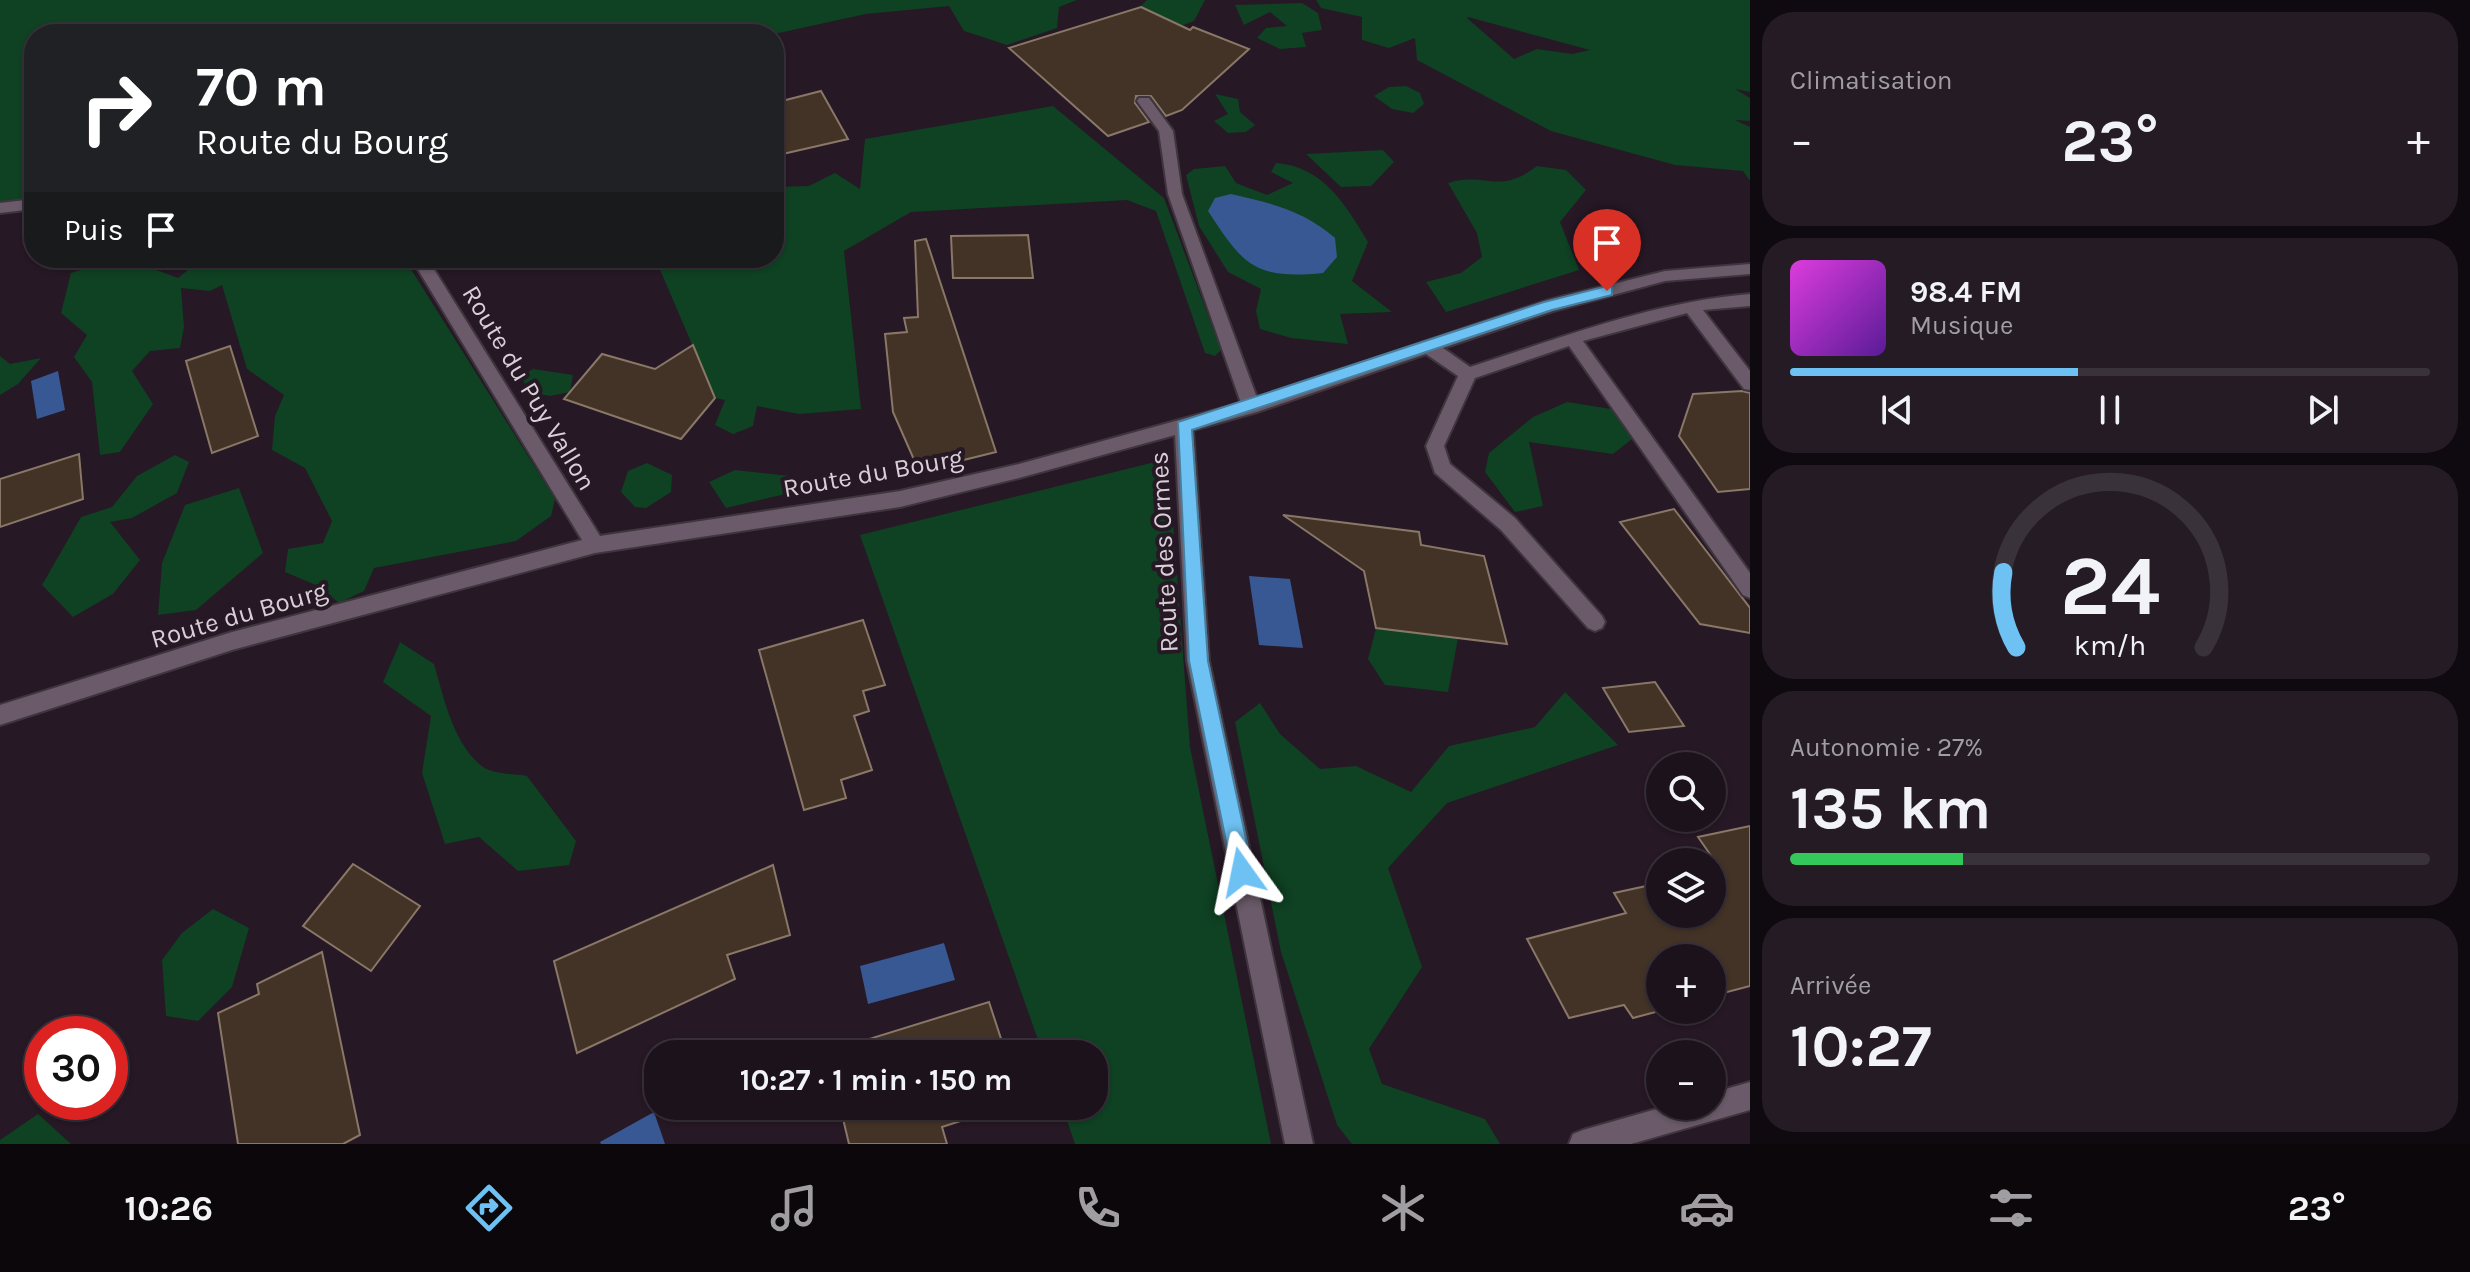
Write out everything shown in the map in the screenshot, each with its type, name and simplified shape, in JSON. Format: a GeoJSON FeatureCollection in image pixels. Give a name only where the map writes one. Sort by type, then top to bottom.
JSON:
{"type":"FeatureCollection","features":[{"type":"Feature","properties":{"kind":"street"},"geometry":{"type":"LineString","coordinates":[[1144,101],[1166,131],[1175,194],[1251,407]]}},
{"type":"Feature","properties":{"kind":"street"},"geometry":{"type":"LineString","coordinates":[[0,208],[24,205]]}},
{"type":"Feature","properties":{"kind":"street","name":"Route du Puy Vallon"},"geometry":{"type":"LineString","coordinates":[[425,268],[595,545]]}},
{"type":"Feature","properties":{"kind":"street","name":"Route du Bourg"},"geometry":{"type":"LineString","coordinates":[[0,715],[232,641],[595,545],[900,499],[1184,427],[1549,306],[1665,276],[1750,269]]}},
{"type":"Feature","properties":{"kind":"street"},"geometry":{"type":"LineString","coordinates":[[1595,622],[1508,524],[1442,468],[1435,446],[1468,374],[1655,313],[1750,300]]}},
{"type":"Feature","properties":{"kind":"street"},"geometry":{"type":"LineString","coordinates":[[1691,306],[1750,384]]}},
{"type":"Feature","properties":{"kind":"street"},"geometry":{"type":"LineString","coordinates":[[1574,341],[1750,589]]}},
{"type":"Feature","properties":{"kind":"street"},"geometry":{"type":"LineString","coordinates":[[1427,346],[1468,374]]}},
{"type":"Feature","properties":{"kind":"street","name":"Route des Ormes"},"geometry":{"type":"LineString","coordinates":[[1184,427],[1198,661],[1299,1144]]}},
{"type":"Feature","properties":{"kind":"street"},"geometry":{"type":"LineString","coordinates":[[1583,1144],[1750,1096]]}},
{"type":"Feature","properties":{"kind":"green space"},"geometry":{"type":"Polygon","coordinates":[[[0,0],[1077,0],[1059,7],[1057,28],[1007,45],[964,31],[949,6],[866,14],[784,32],[784,24],[24,24],[24,205],[0,208],[0,0]]]}},
{"type":"Feature","properties":{"kind":"green space"},"geometry":{"type":"Polygon","coordinates":[[[1147,0],[1205,0],[1194,21],[1158,35],[1133,14],[1147,0]]]}},
{"type":"Feature","properties":{"kind":"green space"},"geometry":{"type":"Polygon","coordinates":[[[1316,0],[1750,0],[1750,92],[1735,89],[1750,98],[1750,121],[1735,120],[1750,127],[1750,181],[1743,171],[1675,165],[1551,131],[1417,60],[1415,38],[1389,48],[1362,40],[1362,17],[1321,8],[1316,0]],[[1468,17],[1514,59],[1537,49],[1572,54],[1590,50],[1468,17]]]}},
{"type":"Feature","properties":{"kind":"green space"},"geometry":{"type":"Polygon","coordinates":[[[1302,3],[1318,13],[1322,30],[1302,33],[1306,47],[1280,49],[1257,38],[1266,28],[1287,26],[1270,12],[1244,25],[1235,5],[1302,3]]]}},
{"type":"Feature","properties":{"kind":"green space"},"geometry":{"type":"Polygon","coordinates":[[[1406,86],[1420,93],[1424,104],[1413,113],[1392,109],[1374,96],[1389,87],[1406,86]]]}},
{"type":"Feature","properties":{"kind":"green space"},"geometry":{"type":"Polygon","coordinates":[[[1215,94],[1238,99],[1240,112],[1255,125],[1246,132],[1228,133],[1214,121],[1228,114],[1215,94]]]}},
{"type":"Feature","properties":{"kind":"green space"},"geometry":{"type":"Polygon","coordinates":[[[1053,106],[1164,198],[1221,350],[1215,356],[1205,353],[1156,211],[1127,200],[911,212],[844,251],[861,409],[799,414],[757,406],[753,426],[733,434],[715,425],[725,400],[715,398],[659,268],[784,268],[784,187],[809,186],[835,173],[860,189],[865,139],[1053,106]]]}},
{"type":"Feature","properties":{"kind":"green space"},"geometry":{"type":"Polygon","coordinates":[[[1383,150],[1394,162],[1371,186],[1341,187],[1306,154],[1383,150]]]}},
{"type":"Feature","properties":{"kind":"green space"},"geometry":{"type":"Polygon","coordinates":[[[1276,163],[1307,171],[1320,180],[1342,202],[1368,242],[1352,281],[1392,312],[1340,314],[1348,344],[1291,338],[1260,329],[1256,311],[1261,289],[1228,272],[1199,226],[1186,175],[1194,169],[1225,166],[1236,183],[1267,195],[1293,183],[1271,172],[1276,163]]]}},
{"type":"Feature","properties":{"kind":"green space"},"geometry":{"type":"Polygon","coordinates":[[[1537,166],[1566,170],[1586,190],[1560,222],[1579,270],[1446,312],[1426,282],[1461,273],[1482,257],[1477,233],[1448,183],[1512,180],[1537,166]]]}},
{"type":"Feature","properties":{"kind":"green space"},"geometry":{"type":"Polygon","coordinates":[[[87,268],[150,268],[178,278],[190,268],[410,268],[555,499],[551,516],[516,541],[374,568],[364,591],[339,603],[318,586],[285,572],[288,549],[323,543],[332,521],[305,468],[272,450],[275,416],[284,395],[247,369],[222,285],[210,291],[181,288],[184,327],[180,348],[150,351],[132,371],[153,404],[120,452],[100,455],[92,382],[74,357],[87,335],[61,313],[71,273],[87,268]]]}},
{"type":"Feature","properties":{"kind":"green space"},"geometry":{"type":"Polygon","coordinates":[[[0,356],[10,364],[41,358],[18,384],[0,395],[0,356]]]}},
{"type":"Feature","properties":{"kind":"green space"},"geometry":{"type":"Polygon","coordinates":[[[533,369],[573,375],[570,392],[550,396],[529,392],[521,376],[533,369]]]}},
{"type":"Feature","properties":{"kind":"green space"},"geometry":{"type":"Polygon","coordinates":[[[1567,402],[1611,409],[1632,439],[1613,454],[1529,442],[1543,506],[1515,512],[1485,472],[1489,453],[1533,417],[1567,402]]]}},
{"type":"Feature","properties":{"kind":"green space"},"geometry":{"type":"Polygon","coordinates":[[[175,455],[189,462],[177,493],[132,518],[110,522],[140,560],[113,594],[73,617],[42,585],[81,517],[112,507],[137,476],[175,455]]]}},
{"type":"Feature","properties":{"kind":"green space"},"geometry":{"type":"Polygon","coordinates":[[[1155,462],[1168,474],[1190,747],[1271,1144],[1075,1144],[1067,1120],[1108,1120],[1108,1040],[1038,1040],[860,535],[1155,462]]]}},
{"type":"Feature","properties":{"kind":"green space"},"geometry":{"type":"Polygon","coordinates":[[[647,463],[672,475],[671,492],[646,508],[635,507],[621,492],[628,471],[647,463]]]}},
{"type":"Feature","properties":{"kind":"green space"},"geometry":{"type":"Polygon","coordinates":[[[735,470],[790,476],[794,492],[726,508],[709,482],[735,470]]]}},
{"type":"Feature","properties":{"kind":"green space"},"geometry":{"type":"Polygon","coordinates":[[[239,488],[263,553],[196,610],[158,615],[162,563],[185,505],[239,488]]]}},
{"type":"Feature","properties":{"kind":"green space"},"geometry":{"type":"Polygon","coordinates":[[[1376,628],[1458,638],[1448,692],[1385,685],[1368,659],[1376,628]]]}},
{"type":"Feature","properties":{"kind":"green space"},"geometry":{"type":"Polygon","coordinates":[[[400,642],[434,664],[451,720],[473,757],[492,771],[527,776],[576,841],[569,865],[518,871],[479,837],[445,844],[422,773],[431,716],[383,682],[400,642]]]}},
{"type":"Feature","properties":{"kind":"green space"},"geometry":{"type":"Polygon","coordinates":[[[1565,692],[1618,745],[1447,803],[1388,868],[1422,967],[1369,1049],[1382,1084],[1485,1119],[1500,1144],[1352,1144],[1337,1125],[1281,952],[1235,722],[1260,703],[1280,734],[1320,769],[1356,766],[1411,792],[1449,746],[1535,727],[1565,692]]]}},
{"type":"Feature","properties":{"kind":"green space"},"geometry":{"type":"Polygon","coordinates":[[[213,909],[249,928],[232,987],[198,1021],[166,1016],[162,960],[182,933],[213,909]]]}},
{"type":"Feature","properties":{"kind":"green space"},"geometry":{"type":"Polygon","coordinates":[[[29,1120],[45,1120],[71,1144],[0,1144],[0,1140],[29,1120]]]}},
{"type":"Feature","properties":{"kind":"water"},"geometry":{"type":"Polygon","coordinates":[[[1231,194],[1273,205],[1311,221],[1335,238],[1337,257],[1323,273],[1281,274],[1253,265],[1231,244],[1208,211],[1215,198],[1231,194]]]}},
{"type":"Feature","properties":{"kind":"water"},"geometry":{"type":"Polygon","coordinates":[[[58,371],[65,410],[37,419],[31,381],[58,371]]]}},
{"type":"Feature","properties":{"kind":"water"},"geometry":{"type":"Polygon","coordinates":[[[1249,576],[1290,579],[1303,648],[1259,645],[1249,576]]]}},
{"type":"Feature","properties":{"kind":"water"},"geometry":{"type":"Polygon","coordinates":[[[944,943],[955,980],[868,1004],[860,966],[944,943]]]}},
{"type":"Feature","properties":{"kind":"water"},"geometry":{"type":"Polygon","coordinates":[[[644,1118],[644,1120],[657,1120],[665,1144],[601,1144],[644,1118]]]}},
{"type":"Feature","properties":{"kind":"building"},"geometry":{"type":"Polygon","coordinates":[[[1141,7],[1190,30],[1193,27],[1249,49],[1182,110],[1166,116],[1151,96],[1136,96],[1135,103],[1149,122],[1108,136],[1009,48],[1141,7]]]}},
{"type":"Feature","properties":{"kind":"building"},"geometry":{"type":"Polygon","coordinates":[[[821,91],[848,139],[784,154],[784,100],[821,91]]]}},
{"type":"Feature","properties":{"kind":"building"},"geometry":{"type":"Polygon","coordinates":[[[1028,235],[1033,278],[953,278],[951,236],[1028,235]]]}},
{"type":"Feature","properties":{"kind":"building"},"geometry":{"type":"Polygon","coordinates":[[[926,239],[996,452],[919,471],[893,412],[885,334],[907,332],[904,318],[918,317],[915,241],[926,239]]]}},
{"type":"Feature","properties":{"kind":"building"},"geometry":{"type":"Polygon","coordinates":[[[693,345],[715,398],[681,439],[564,399],[602,354],[655,369],[693,345]]]}},
{"type":"Feature","properties":{"kind":"building"},"geometry":{"type":"Polygon","coordinates":[[[230,346],[258,436],[212,453],[186,361],[230,346]]]}},
{"type":"Feature","properties":{"kind":"building"},"geometry":{"type":"Polygon","coordinates":[[[1750,393],[1750,489],[1718,492],[1679,436],[1693,394],[1750,393]]]}},
{"type":"Feature","properties":{"kind":"building"},"geometry":{"type":"Polygon","coordinates":[[[79,454],[83,499],[0,527],[0,479],[79,454]]]}},
{"type":"Feature","properties":{"kind":"building"},"geometry":{"type":"Polygon","coordinates":[[[1674,509],[1750,608],[1750,633],[1700,624],[1620,522],[1674,509]]]}},
{"type":"Feature","properties":{"kind":"building"},"geometry":{"type":"Polygon","coordinates":[[[1283,515],[1419,532],[1421,545],[1484,556],[1507,644],[1376,628],[1364,571],[1283,515]]]}},
{"type":"Feature","properties":{"kind":"building"},"geometry":{"type":"Polygon","coordinates":[[[863,620],[885,685],[863,691],[869,711],[854,716],[872,770],[841,780],[846,798],[804,810],[759,650],[863,620]]]}},
{"type":"Feature","properties":{"kind":"building"},"geometry":{"type":"Polygon","coordinates":[[[1655,682],[1684,726],[1629,732],[1603,688],[1655,682]]]}},
{"type":"Feature","properties":{"kind":"building"},"geometry":{"type":"Polygon","coordinates":[[[1750,826],[1750,986],[1726,992],[1726,944],[1646,944],[1646,1015],[1633,1018],[1624,1005],[1569,1018],[1527,939],[1626,913],[1614,893],[1646,886],[1646,928],[1726,928],[1726,848],[1706,848],[1698,837],[1750,826]]]}},
{"type":"Feature","properties":{"kind":"building"},"geometry":{"type":"Polygon","coordinates":[[[353,864],[420,906],[371,971],[303,926],[353,864]]]}},
{"type":"Feature","properties":{"kind":"building"},"geometry":{"type":"Polygon","coordinates":[[[773,865],[790,935],[727,955],[735,979],[577,1053],[554,961],[773,865]]]}},
{"type":"Feature","properties":{"kind":"building"},"geometry":{"type":"Polygon","coordinates":[[[322,952],[360,1135],[343,1144],[238,1144],[218,1013],[259,994],[257,984],[322,952]]]}},
{"type":"Feature","properties":{"kind":"building"},"geometry":{"type":"Polygon","coordinates":[[[989,1002],[1001,1040],[866,1040],[989,1002]]]}},
{"type":"Feature","properties":{"kind":"building"},"geometry":{"type":"Polygon","coordinates":[[[843,1120],[964,1120],[942,1127],[947,1144],[849,1144],[843,1120]]]}},
{"type":"Feature","properties":{"kind":"route"},"geometry":{"type":"LineString","coordinates":[[1242,872],[1198,661],[1184,427],[1549,306],[1607,291]]}}]}
